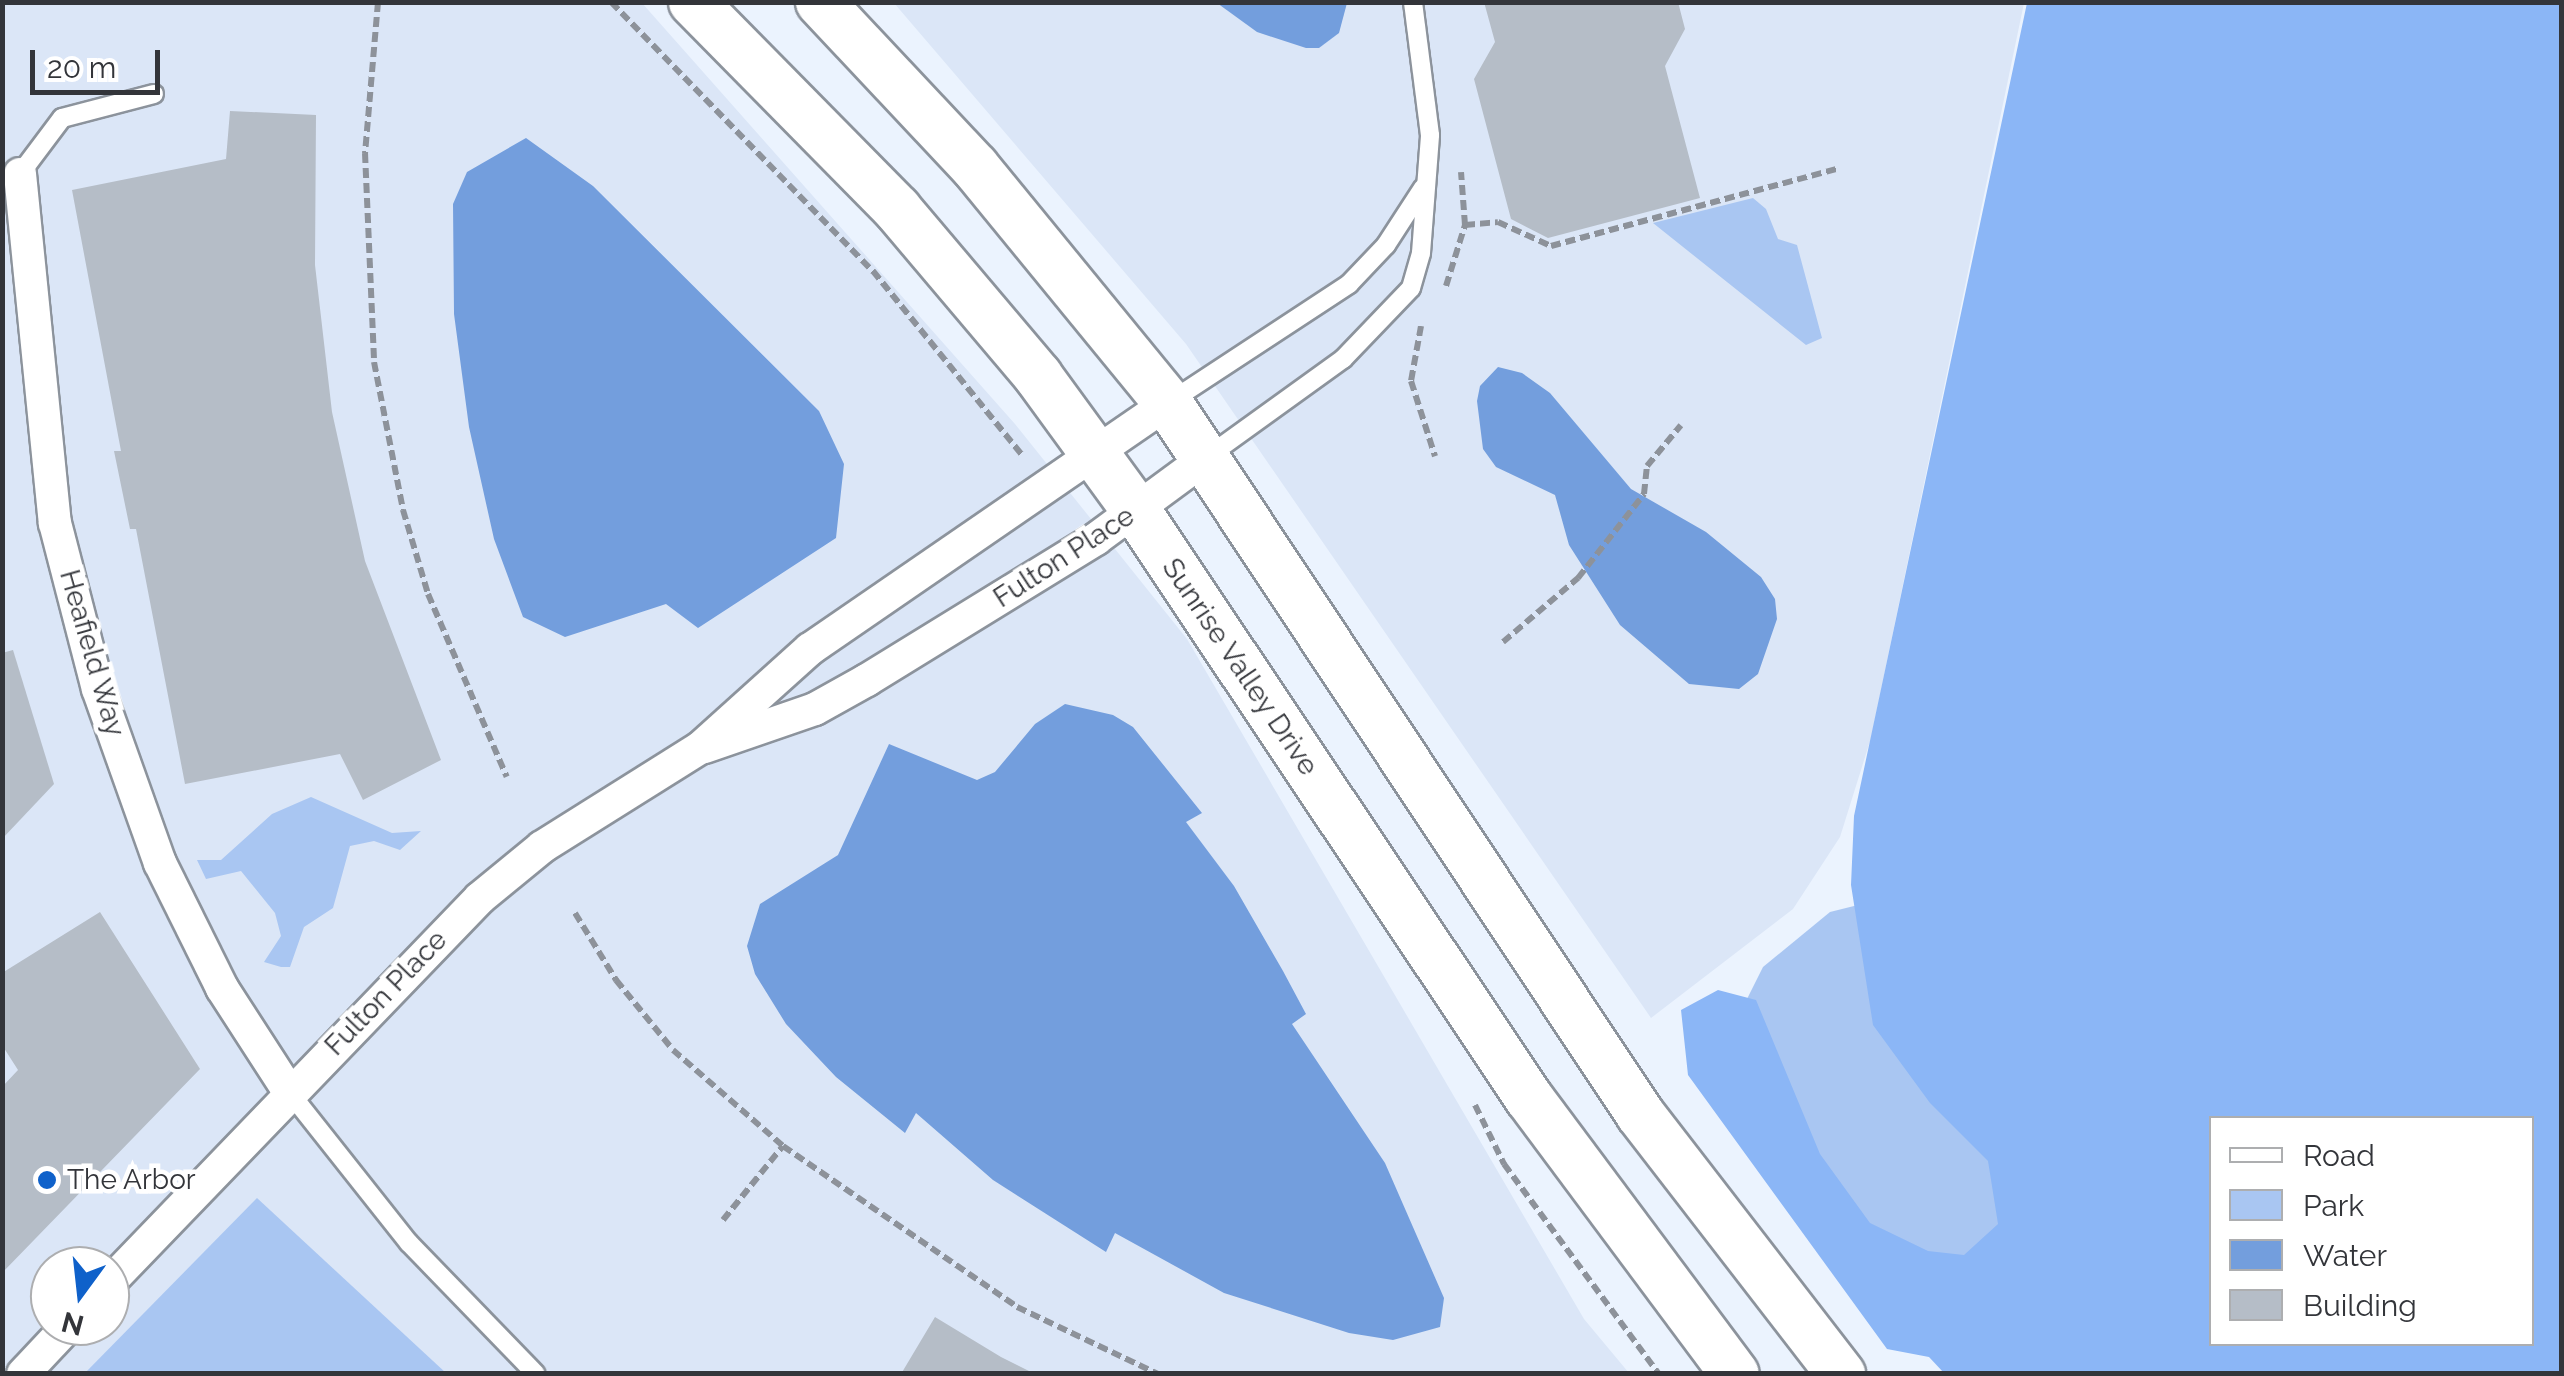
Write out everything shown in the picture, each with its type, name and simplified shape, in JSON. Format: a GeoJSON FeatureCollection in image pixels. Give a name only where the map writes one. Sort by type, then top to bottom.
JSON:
{"type":"FeatureCollection","features":[{"type":"Feature","properties":{"kind":"main road","name":"Sunrise Valley Drive"},"geometry":{"type":"LineString","coordinates":[[693,2],[897,209],[988,313],[1094,452],[1554,1135],[1735,1374]]}},
{"type":"Feature","properties":{"kind":"main road"},"geometry":{"type":"LineString","coordinates":[[820,2],[975,167],[1168,403],[1640,1114],[1841,1374]]}},
{"type":"Feature","properties":{"kind":"street","name":"Heafield Way"},"geometry":{"type":"LineString","coordinates":[[20,174],[55,522],[98,689],[160,863],[222,988],[290,1093]]}},
{"type":"Feature","properties":{"kind":"street","name":"Fulton Place"},"geometry":{"type":"LineString","coordinates":[[130,1261],[480,898],[542,847],[700,748],[810,650],[1168,403]]}},
{"type":"Feature","properties":{"kind":"street","name":"Fulton Place"},"geometry":{"type":"LineString","coordinates":[[700,748],[815,709],[1137,512],[1206,458]]}},
{"type":"Feature","properties":{"kind":"street"},"geometry":{"type":"LineString","coordinates":[[23,1374],[49,1346]]}},
{"type":"Feature","properties":{"kind":"lane"},"geometry":{"type":"LineString","coordinates":[[1206,458],[1344,359],[1403,303],[1421,254],[1429,119],[1413,2]]}},
{"type":"Feature","properties":{"kind":"lane"},"geometry":{"type":"LineString","coordinates":[[20,174],[62,118],[154,94]]}},
{"type":"Feature","properties":{"kind":"lane"},"geometry":{"type":"LineString","coordinates":[[1168,403],[1349,284],[1386,246],[1426,183]]}},
{"type":"Feature","properties":{"kind":"lane"},"geometry":{"type":"LineString","coordinates":[[290,1093],[410,1243],[536,1374]]}},
{"type":"Feature","properties":{"kind":"path"},"geometry":{"type":"LineString","coordinates":[[378,2],[365,153],[374,362],[403,510],[428,594],[507,777]]}},
{"type":"Feature","properties":{"kind":"path"},"geometry":{"type":"LineString","coordinates":[[611,2],[873,271],[1008,439]]}},
{"type":"Feature","properties":{"kind":"path"},"geometry":{"type":"LineString","coordinates":[[1443,292],[1465,225],[1498,222],[1551,246],[1838,168]]}},
{"type":"Feature","properties":{"kind":"path"},"geometry":{"type":"LineString","coordinates":[[1425,319],[1412,348],[1411,380],[1435,456]]}},
{"type":"Feature","properties":{"kind":"path"},"geometry":{"type":"LineString","coordinates":[[1503,642],[1549,609],[1578,578],[1644,494],[1647,466],[1681,424]]}},
{"type":"Feature","properties":{"kind":"path"},"geometry":{"type":"LineString","coordinates":[[575,913],[616,980],[674,1050],[783,1146],[1017,1306],[1158,1374]]}},
{"type":"Feature","properties":{"kind":"path"},"geometry":{"type":"LineString","coordinates":[[723,1220],[783,1146]]}},
{"type":"Feature","properties":{"kind":"shaded area"},"geometry":{"type":"Polygon","coordinates":[[[3,2],[642,3],[1015,424],[1187,639],[1584,1319],[1629,1373],[3,1374],[3,2]]]}},
{"type":"Feature","properties":{"kind":"shaded area"},"geometry":{"type":"Polygon","coordinates":[[[894,3],[2024,3],[1871,738],[1840,837],[1793,909],[1651,1018],[1186,344],[894,3]]]}},
{"type":"Feature","properties":{"kind":"shaded area"},"geometry":{"type":"Polygon","coordinates":[[[2027,3],[2561,3],[2561,1373],[1944,1373],[1929,1357],[1887,1349],[1688,1075],[1681,1010],[1718,990],[1756,1000],[1820,1154],[1870,1223],[1928,1251],[1964,1255],[1998,1224],[1988,1161],[1930,1103],[1873,1025],[1851,885],[1854,816],[2027,3]]]}},
{"type":"Feature","properties":{"kind":"green space"},"geometry":{"type":"Polygon","coordinates":[[[1753,198],[1766,209],[1778,239],[1797,245],[1822,338],[1806,345],[1653,223],[1753,198]]]}},
{"type":"Feature","properties":{"kind":"green space"},"geometry":{"type":"Polygon","coordinates":[[[311,797],[392,833],[421,831],[400,850],[374,841],[350,846],[333,908],[304,927],[290,967],[281,967],[264,962],[281,936],[275,913],[241,871],[206,879],[197,860],[221,860],[272,814],[311,797]]]}},
{"type":"Feature","properties":{"kind":"green space"},"geometry":{"type":"Polygon","coordinates":[[[1866,903],[1986,1103],[2008,1248],[1884,1286],[1743,1007],[1763,967],[1830,912],[1866,903]]]}},
{"type":"Feature","properties":{"kind":"green space"},"geometry":{"type":"Polygon","coordinates":[[[257,1198],[446,1373],[85,1373],[112,1346],[130,1346],[130,1327],[257,1198]]]}},
{"type":"Feature","properties":{"kind":"water"},"geometry":{"type":"Polygon","coordinates":[[[1217,3],[1347,3],[1339,33],[1319,48],[1306,48],[1257,32],[1217,3]]]}},
{"type":"Feature","properties":{"kind":"water"},"geometry":{"type":"Polygon","coordinates":[[[526,138],[593,186],[819,411],[844,464],[836,538],[698,628],[666,604],[565,637],[523,617],[494,539],[469,427],[454,314],[453,204],[467,172],[526,138]]]}},
{"type":"Feature","properties":{"kind":"water"},"geometry":{"type":"Polygon","coordinates":[[[1498,367],[1522,373],[1550,393],[1631,489],[1706,532],[1761,577],[1775,599],[1777,619],[1758,674],[1739,689],[1689,684],[1620,625],[1569,545],[1555,495],[1496,467],[1483,449],[1477,401],[1480,386],[1498,367]]]}},
{"type":"Feature","properties":{"kind":"water"},"geometry":{"type":"Polygon","coordinates":[[[1065,704],[1113,715],[1133,727],[1202,813],[1186,822],[1234,886],[1306,1014],[1292,1024],[1385,1163],[1444,1298],[1440,1327],[1393,1340],[1349,1333],[1224,1293],[1115,1233],[1106,1252],[993,1180],[916,1113],[905,1133],[836,1077],[786,1024],[755,974],[747,946],[760,904],[838,855],[889,744],[977,780],[995,772],[1035,724],[1065,704]]]}},
{"type":"Feature","properties":{"kind":"building"},"geometry":{"type":"Polygon","coordinates":[[[1484,2],[1678,2],[1685,29],[1665,66],[1700,198],[1548,238],[1511,219],[1474,79],[1495,42],[1484,2]]]}},
{"type":"Feature","properties":{"kind":"building"},"geometry":{"type":"Polygon","coordinates":[[[230,111],[316,115],[315,265],[332,412],[365,561],[441,760],[363,800],[340,754],[185,784],[136,529],[130,529],[114,451],[121,451],[72,190],[226,159],[230,111]]]}},
{"type":"Feature","properties":{"kind":"building"},"geometry":{"type":"Polygon","coordinates":[[[13,650],[54,784],[2,839],[2,653],[13,650]]]}},
{"type":"Feature","properties":{"kind":"building","name":"The Arbor"},"geometry":{"type":"Polygon","coordinates":[[[100,912],[200,1069],[2,1273],[2,1087],[18,1070],[2,1045],[2,973],[100,912]]]}},
{"type":"Feature","properties":{"kind":"building"},"geometry":{"type":"Polygon","coordinates":[[[935,1317],[1001,1357],[1035,1374],[901,1374],[935,1317]]]}},
{"type":"Feature","properties":{"kind":"place","name":"The Arbor"},"geometry":{"type":"Point","coordinates":[47,1180]}}]}
